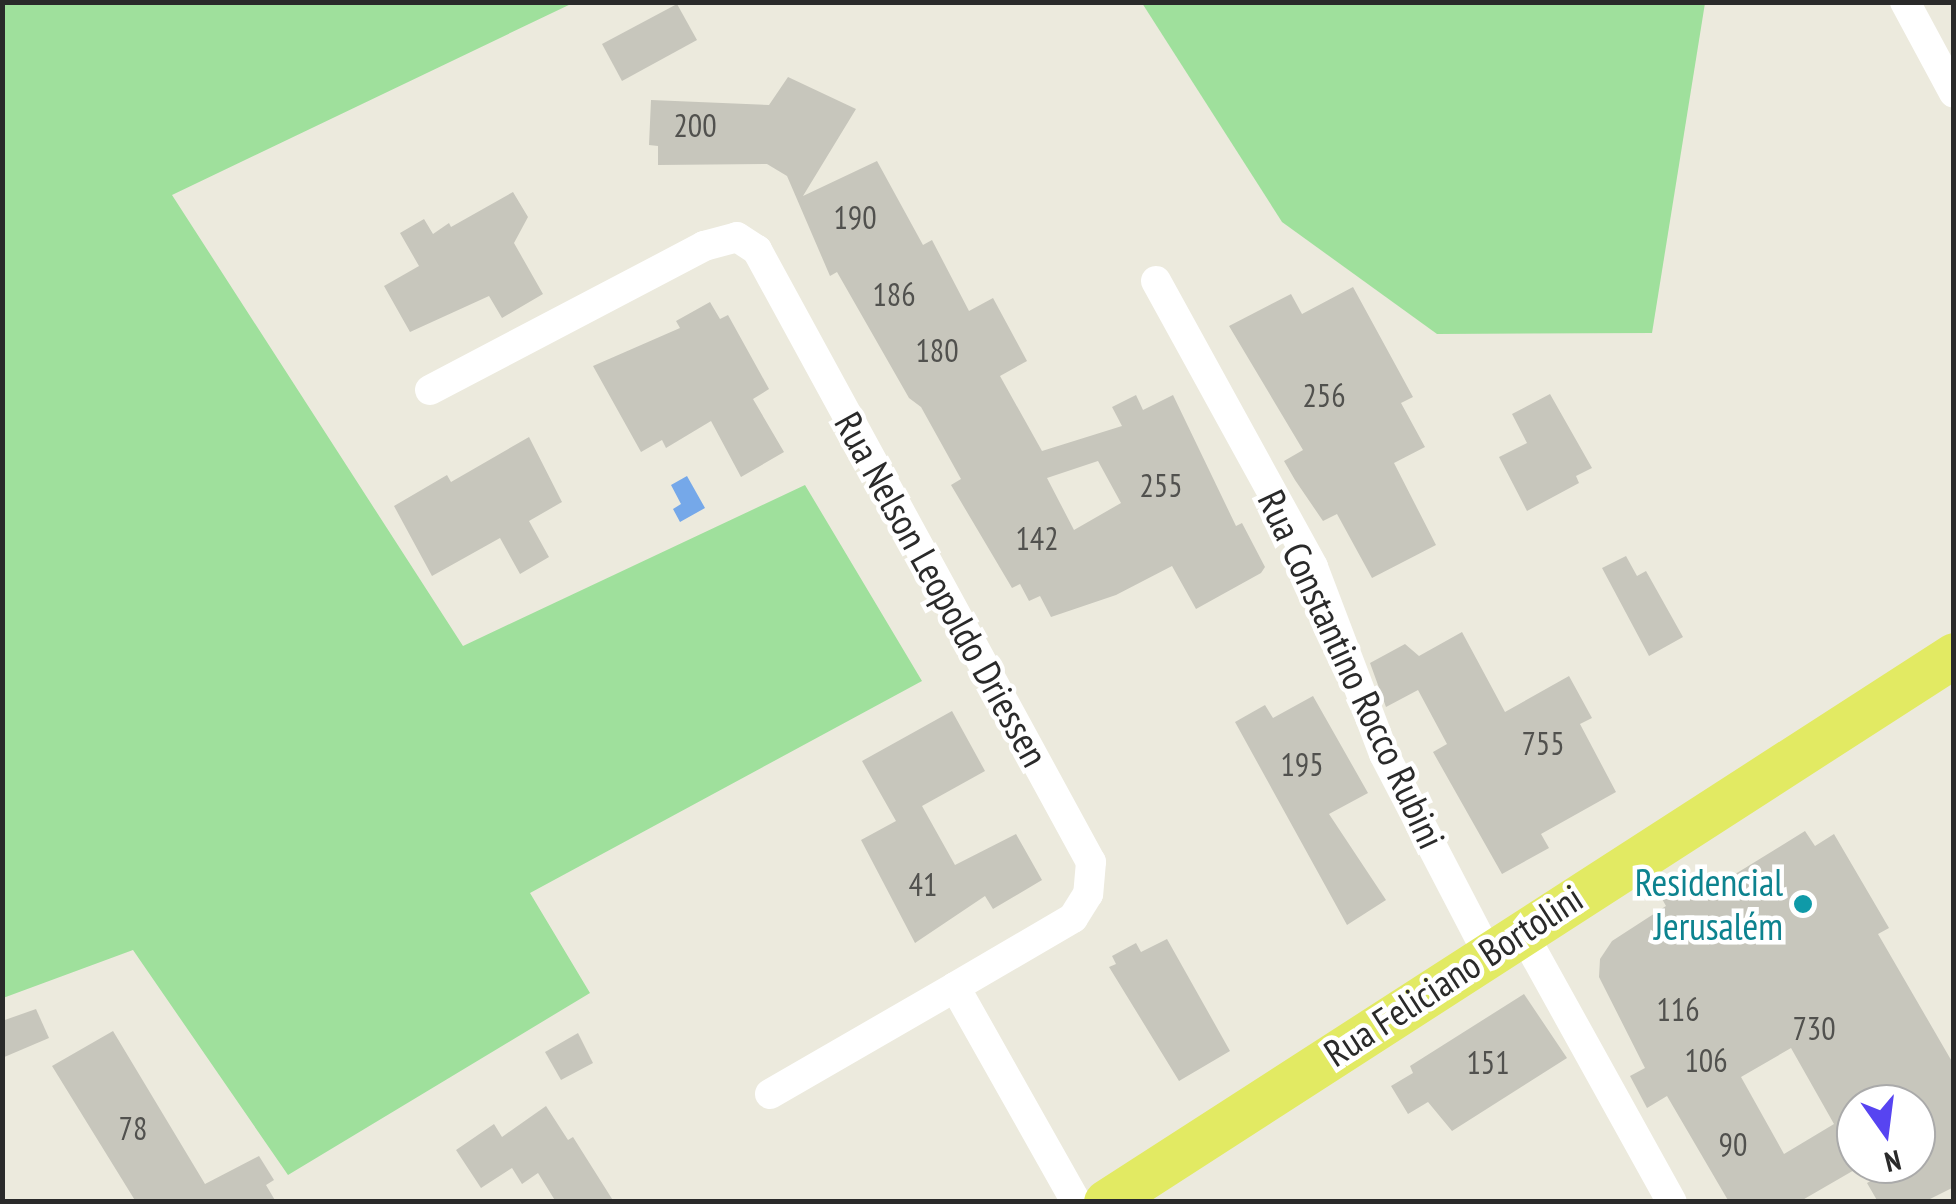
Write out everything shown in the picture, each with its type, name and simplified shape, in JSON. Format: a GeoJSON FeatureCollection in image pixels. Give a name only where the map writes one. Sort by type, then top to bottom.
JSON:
{"type":"FeatureCollection","features":[{"type":"Feature","properties":{"kind":"main road","name":"Rua Feliciano Bortolini"},"geometry":{"type":"LineString","coordinates":[[1127,1196],[1504,941],[1954,655]]}},
{"type":"Feature","properties":{"kind":"street"},"geometry":{"type":"LineString","coordinates":[[1904,2],[1954,92]]}},
{"type":"Feature","properties":{"kind":"street","name":"Rua Nelson Leopoldo Driessen"},"geometry":{"type":"LineString","coordinates":[[430,390],[704,246],[737,237],[757,250],[1091,862],[1088,894],[1072,918],[770,1094]]}},
{"type":"Feature","properties":{"kind":"street","name":"Rua Constantino Rocco Rubini"},"geometry":{"type":"LineString","coordinates":[[1156,281],[1314,567],[1384,754],[1672,1202]]}},
{"type":"Feature","properties":{"kind":"street"},"geometry":{"type":"LineString","coordinates":[[955,988],[1076,1202]]}},
{"type":"Feature","properties":{"kind":"green space"},"geometry":{"type":"Polygon","coordinates":[[[3,2],[573,3],[172,195],[463,646],[805,485],[922,681],[530,893],[590,993],[288,1175],[133,950],[3,998],[3,2]]]}},
{"type":"Feature","properties":{"kind":"green space"},"geometry":{"type":"Polygon","coordinates":[[[1142,3],[1705,3],[1652,333],[1437,334],[1282,222],[1142,3]]]}},
{"type":"Feature","properties":{"kind":"water"},"geometry":{"type":"Polygon","coordinates":[[[687,476],[705,508],[680,522],[673,509],[681,504],[671,485],[687,476]]]}},
{"type":"Feature","properties":{"kind":"building"},"geometry":{"type":"Polygon","coordinates":[[[677,4],[697,40],[622,81],[602,44],[677,4]]]}},
{"type":"Feature","properties":{"kind":"building"},"geometry":{"type":"Polygon","coordinates":[[[788,77],[856,109],[803,196],[877,161],[923,245],[932,240],[969,311],[993,298],[1027,361],[1000,376],[1042,451],[1122,426],[1112,407],[1136,395],[1143,410],[1173,395],[1236,526],[1242,523],[1265,567],[1261,573],[1196,609],[1172,566],[1116,595],[1051,617],[1040,596],[1029,601],[1020,584],[1012,588],[951,485],[961,479],[921,407],[909,398],[837,272],[830,276],[787,176],[767,164],[658,165],[658,146],[649,145],[651,100],[769,105],[788,77]],[[1098,461],[1047,478],[1074,530],[1121,503],[1098,461]]]}},
{"type":"Feature","properties":{"kind":"building"},"geometry":{"type":"Polygon","coordinates":[[[513,192],[528,217],[514,243],[543,294],[502,318],[489,296],[410,332],[384,286],[419,266],[400,233],[424,219],[433,234],[513,192]]]}},
{"type":"Feature","properties":{"kind":"building"},"geometry":{"type":"Polygon","coordinates":[[[1353,287],[1413,397],[1401,403],[1425,447],[1394,463],[1436,545],[1372,578],[1337,514],[1323,521],[1284,461],[1303,450],[1229,326],[1291,294],[1302,314],[1353,287]]]}},
{"type":"Feature","properties":{"kind":"building"},"geometry":{"type":"Polygon","coordinates":[[[710,302],[720,319],[728,315],[769,389],[753,399],[784,452],[741,477],[711,421],[666,448],[662,440],[641,452],[593,366],[680,328],[676,321],[710,302]]]}},
{"type":"Feature","properties":{"kind":"building"},"geometry":{"type":"Polygon","coordinates":[[[1550,394],[1592,468],[1576,476],[1579,483],[1527,511],[1499,457],[1527,443],[1512,414],[1550,394]]]}},
{"type":"Feature","properties":{"kind":"building"},"geometry":{"type":"Polygon","coordinates":[[[529,437],[562,502],[529,521],[549,557],[520,574],[500,538],[432,576],[394,506],[447,475],[451,482],[529,437]]]}},
{"type":"Feature","properties":{"kind":"building"},"geometry":{"type":"Polygon","coordinates":[[[1626,556],[1637,576],[1646,571],[1683,637],[1649,656],[1602,568],[1626,556]]]}},
{"type":"Feature","properties":{"kind":"building"},"geometry":{"type":"Polygon","coordinates":[[[1462,632],[1505,712],[1569,676],[1592,718],[1580,724],[1616,792],[1541,834],[1549,848],[1502,874],[1433,752],[1447,744],[1418,690],[1386,707],[1370,663],[1405,644],[1419,656],[1462,632]]]}},
{"type":"Feature","properties":{"kind":"building"},"geometry":{"type":"Polygon","coordinates":[[[1313,696],[1368,793],[1329,814],[1386,900],[1347,925],[1235,722],[1265,705],[1273,718],[1313,696]]]}},
{"type":"Feature","properties":{"kind":"building"},"geometry":{"type":"Polygon","coordinates":[[[952,711],[985,771],[922,806],[955,865],[1016,834],[1042,880],[993,909],[985,896],[915,943],[861,840],[896,821],[862,761],[952,711]]]}},
{"type":"Feature","properties":{"kind":"building"},"geometry":{"type":"Polygon","coordinates":[[[1805,831],[1815,846],[1834,834],[1889,928],[1878,934],[1954,1065],[1954,1187],[1924,1202],[1878,1202],[1868,1184],[1936,1184],[1936,1084],[1836,1084],[1836,1181],[1799,1202],[1729,1202],[1667,1096],[1647,1108],[1630,1076],[1645,1068],[1599,977],[1600,959],[1612,941],[1666,906],[1656,888],[1679,874],[1693,900],[1805,831]],[[1791,1048],[1741,1077],[1784,1154],[1834,1124],[1791,1048]]]}},
{"type":"Feature","properties":{"kind":"building"},"geometry":{"type":"Polygon","coordinates":[[[1167,939],[1230,1051],[1179,1081],[1109,967],[1116,964],[1112,956],[1136,943],[1141,952],[1167,939]]]}},
{"type":"Feature","properties":{"kind":"building"},"geometry":{"type":"Polygon","coordinates":[[[1524,994],[1567,1058],[1452,1131],[1428,1102],[1408,1114],[1391,1086],[1413,1073],[1410,1066],[1524,994]]]}},
{"type":"Feature","properties":{"kind":"building"},"geometry":{"type":"Polygon","coordinates":[[[36,1009],[49,1038],[2,1058],[2,1021],[36,1009]]]}},
{"type":"Feature","properties":{"kind":"building"},"geometry":{"type":"Polygon","coordinates":[[[113,1031],[205,1184],[259,1156],[274,1180],[266,1185],[276,1202],[136,1202],[52,1066],[113,1031]]]}},
{"type":"Feature","properties":{"kind":"building"},"geometry":{"type":"Polygon","coordinates":[[[578,1033],[593,1063],[561,1080],[545,1052],[578,1033]]]}},
{"type":"Feature","properties":{"kind":"building"},"geometry":{"type":"Polygon","coordinates":[[[546,1106],[568,1140],[573,1137],[614,1202],[556,1202],[538,1173],[522,1184],[512,1168],[481,1188],[456,1150],[494,1124],[502,1137],[546,1106]]]}},
{"type":"Feature","properties":{"kind":"place","name":"Residencial Jerusalém"},"geometry":{"type":"Point","coordinates":[1803,904]}}]}
